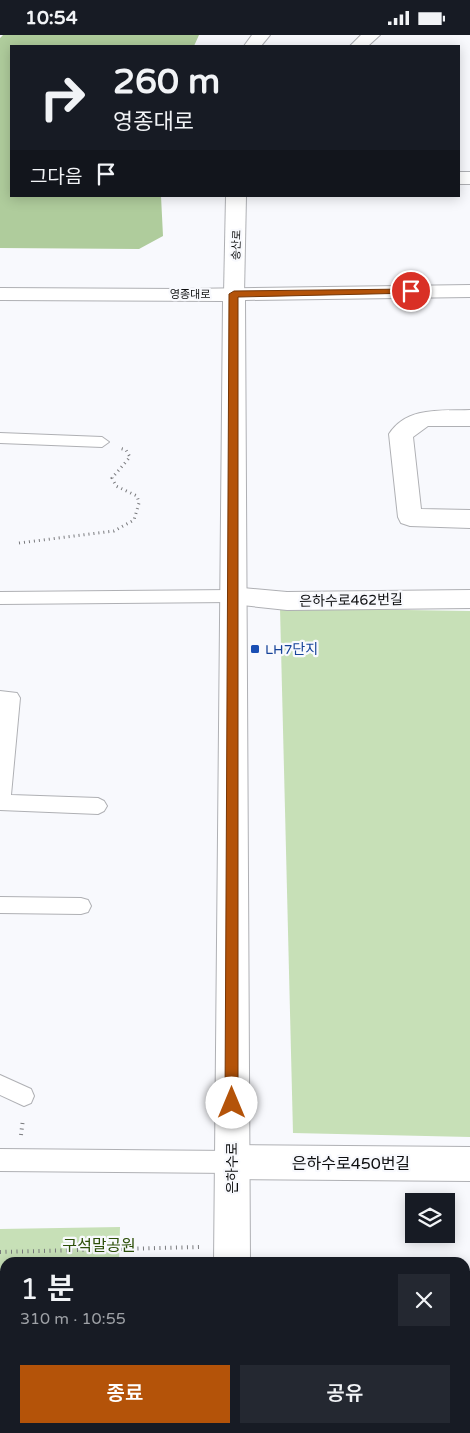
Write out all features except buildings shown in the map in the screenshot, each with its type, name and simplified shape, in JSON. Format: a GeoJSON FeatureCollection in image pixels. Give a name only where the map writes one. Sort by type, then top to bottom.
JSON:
{"type":"FeatureCollection","features":[{"type":"Feature","properties":{"kind":"street"},"geometry":{"type":"LineString","coordinates":[[253,45],[261,35]]}},
{"type":"Feature","properties":{"kind":"street"},"geometry":{"type":"LineString","coordinates":[[359,45],[371,35]]}},
{"type":"Feature","properties":{"kind":"street","name":"송산로"},"geometry":{"type":"LineString","coordinates":[[234,294],[236,197]]}},
{"type":"Feature","properties":{"kind":"street","name":"영종대로"},"geometry":{"type":"LineString","coordinates":[[0,294],[470,291]]}},
{"type":"Feature","properties":{"kind":"street","name":"은하수로"},"geometry":{"type":"LineString","coordinates":[[232,1257],[234,294]]}},
{"type":"Feature","properties":{"kind":"street"},"geometry":{"type":"LineString","coordinates":[[470,418],[423,419],[401,434],[410,517],[470,519]]}},
{"type":"Feature","properties":{"kind":"street","name":"은하수로462번길"},"geometry":{"type":"LineString","coordinates":[[232,596],[287,601],[470,599]]}},
{"type":"Feature","properties":{"kind":"street","name":"은하수로450번길"},"geometry":{"type":"LineString","coordinates":[[232,1162],[470,1164]]}},
{"type":"Feature","properties":{"kind":"lane"},"geometry":{"type":"LineString","coordinates":[[0,438],[102,442]]}},
{"type":"Feature","properties":{"kind":"lane"},"geometry":{"type":"LineString","coordinates":[[0,598],[232,596]]}},
{"type":"Feature","properties":{"kind":"lane"},"geometry":{"type":"LineString","coordinates":[[0,698],[11,698],[0,802],[98,806]]}},
{"type":"Feature","properties":{"kind":"lane"},"geometry":{"type":"LineString","coordinates":[[0,905],[82,906]]}},
{"type":"Feature","properties":{"kind":"lane"},"geometry":{"type":"LineString","coordinates":[[0,1085],[24,1096]]}},
{"type":"Feature","properties":{"kind":"lane"},"geometry":{"type":"LineString","coordinates":[[10,1160],[232,1162]]}},
{"type":"Feature","properties":{"kind":"path"},"geometry":{"type":"LineString","coordinates":[[19,543],[114,531],[134,520],[139,503],[137,496],[116,487],[112,478],[130,457],[126,450],[102,442]]}},
{"type":"Feature","properties":{"kind":"path"},"geometry":{"type":"LineString","coordinates":[[10,1160],[24,1096]]}},
{"type":"Feature","properties":{"kind":"path"},"geometry":{"type":"LineString","coordinates":[[0,1252],[202,1247]]}},
{"type":"Feature","properties":{"kind":"green space"},"geometry":{"type":"Polygon","coordinates":[[[3,35],[199,35],[194,45],[10,45],[10,197],[161,197],[163,236],[139,249],[0,248],[0,38],[3,35]]]}},
{"type":"Feature","properties":{"kind":"green space"},"geometry":{"type":"Polygon","coordinates":[[[280,608],[470,611],[470,1137],[293,1133],[280,608]]]}},
{"type":"Feature","properties":{"kind":"green space","name":"구석말공원"},"geometry":{"type":"Polygon","coordinates":[[[120,1227],[119,1257],[0,1257],[0,1229],[120,1227]]]}},
{"type":"Feature","properties":{"kind":"place","name":"LH7단지"},"geometry":{"type":"Point","coordinates":[255,649]}},
{"type":"Feature","properties":{"kind":"route"},"geometry":{"type":"LineString","coordinates":[[232,1103],[234,294],[411,291]]}}]}
